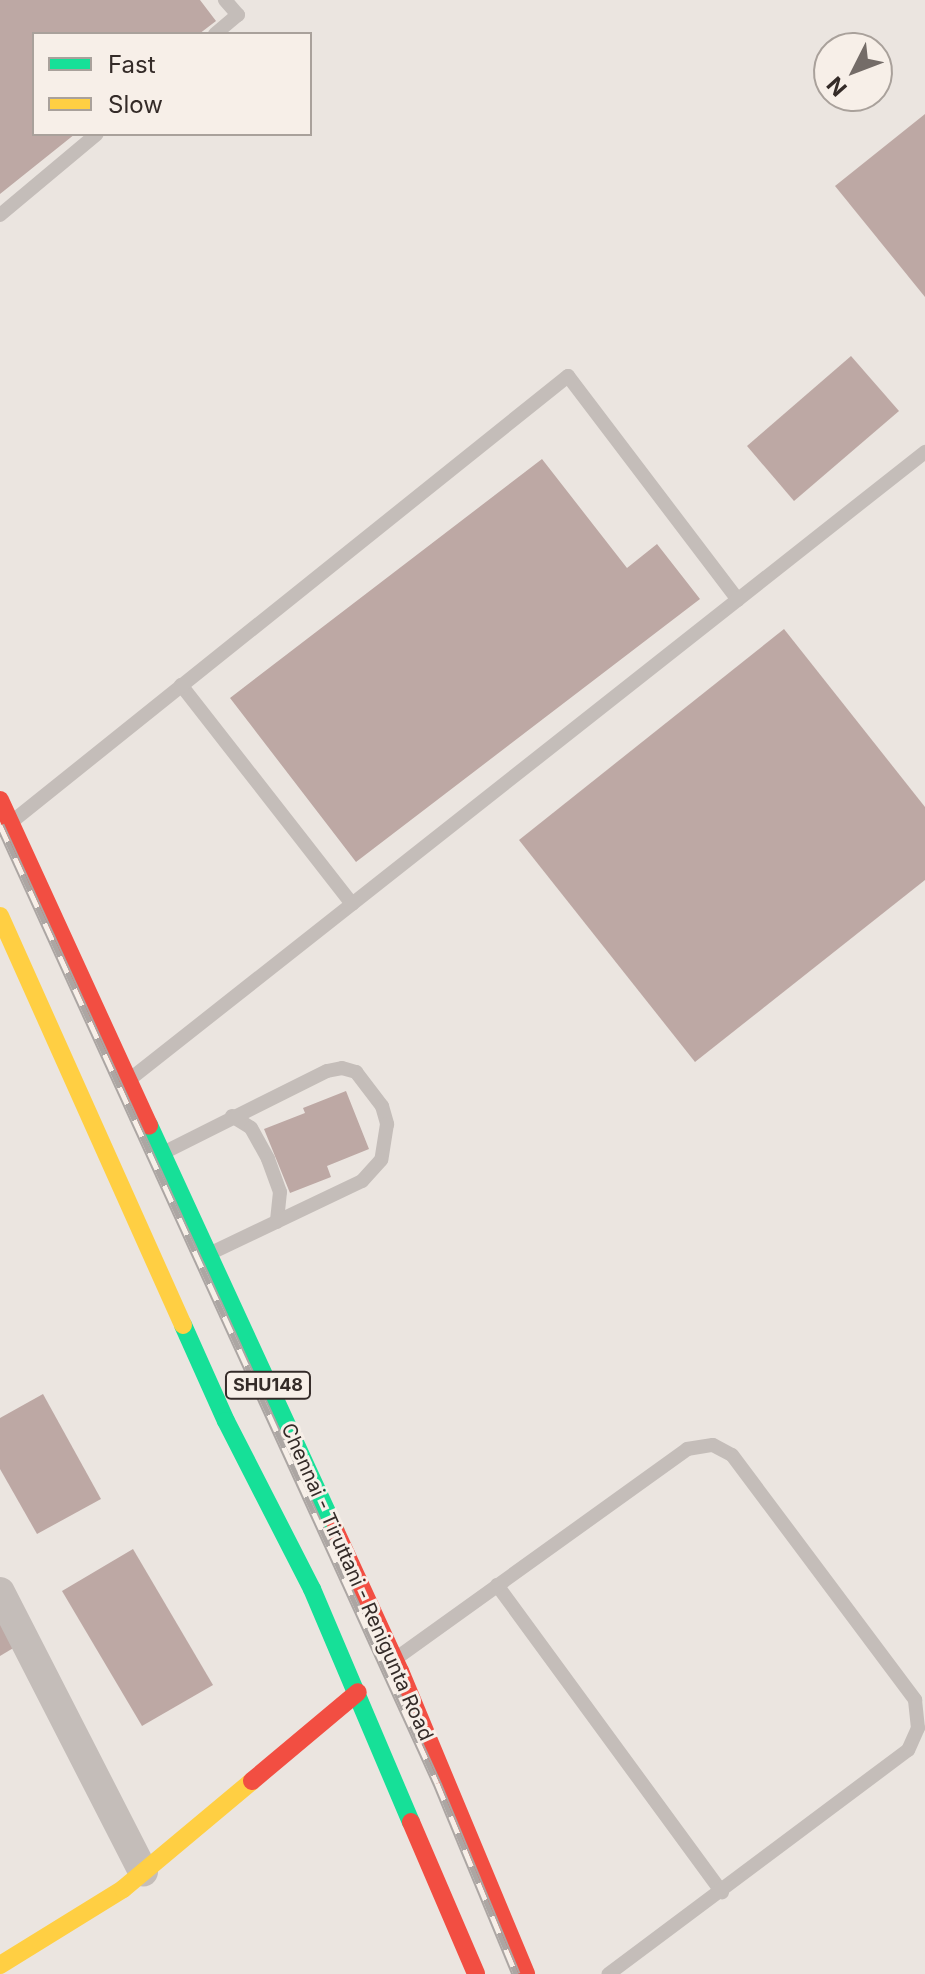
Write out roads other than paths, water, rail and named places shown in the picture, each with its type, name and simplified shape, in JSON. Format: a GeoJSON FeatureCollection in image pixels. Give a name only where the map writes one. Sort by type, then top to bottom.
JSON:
{"type":"FeatureCollection","features":[{"type":"Feature","properties":{"kind":"main road","name":"Chennai - Tiruttani - Renigunta Road"},"geometry":{"type":"LineString","coordinates":[[0,800],[395,1659],[492,1965]]}},
{"type":"Feature","properties":{"kind":"main road","name":"Chennai - Tiruttani - Renigunta Road"},"geometry":{"type":"LineString","coordinates":[[0,916],[226,1421],[312,1589],[358,1692],[492,1965],[526,1974]]}},
{"type":"Feature","properties":{"kind":"main road"},"geometry":{"type":"LineString","coordinates":[[0,1965],[123,1889],[358,1692]]}},
{"type":"Feature","properties":{"kind":"street"},"geometry":{"type":"LineString","coordinates":[[0,1592],[143,1871]]}},
{"type":"Feature","properties":{"kind":"lane"},"geometry":{"type":"LineString","coordinates":[[217,32],[238,15],[225,0]]}},
{"type":"Feature","properties":{"kind":"lane"},"geometry":{"type":"LineString","coordinates":[[0,215],[95,136]]}},
{"type":"Feature","properties":{"kind":"lane"},"geometry":{"type":"LineString","coordinates":[[11,823],[568,376],[738,600]]}},
{"type":"Feature","properties":{"kind":"lane"},"geometry":{"type":"LineString","coordinates":[[127,1081],[925,452]]}},
{"type":"Feature","properties":{"kind":"lane"},"geometry":{"type":"LineString","coordinates":[[181,685],[352,904]]}},
{"type":"Feature","properties":{"kind":"lane"},"geometry":{"type":"LineString","coordinates":[[161,1154],[307,1079],[342,1068],[356,1072],[382,1106],[387,1124],[381,1160],[362,1181],[207,1255]]}},
{"type":"Feature","properties":{"kind":"lane"},"geometry":{"type":"LineString","coordinates":[[232,1116],[251,1128],[268,1159],[280,1192],[277,1222]]}},
{"type":"Feature","properties":{"kind":"lane"},"geometry":{"type":"LineString","coordinates":[[395,1659],[687,1449],[713,1445],[732,1455],[915,1700],[921,1709],[918,1728],[908,1750],[609,1974]]}},
{"type":"Feature","properties":{"kind":"lane"},"geometry":{"type":"LineString","coordinates":[[497,1585],[722,1892]]}},
{"type":"Feature","properties":{"kind":"railway"},"geometry":{"type":"LineString","coordinates":[[0,825],[437,1783],[516,1974]]}}]}
